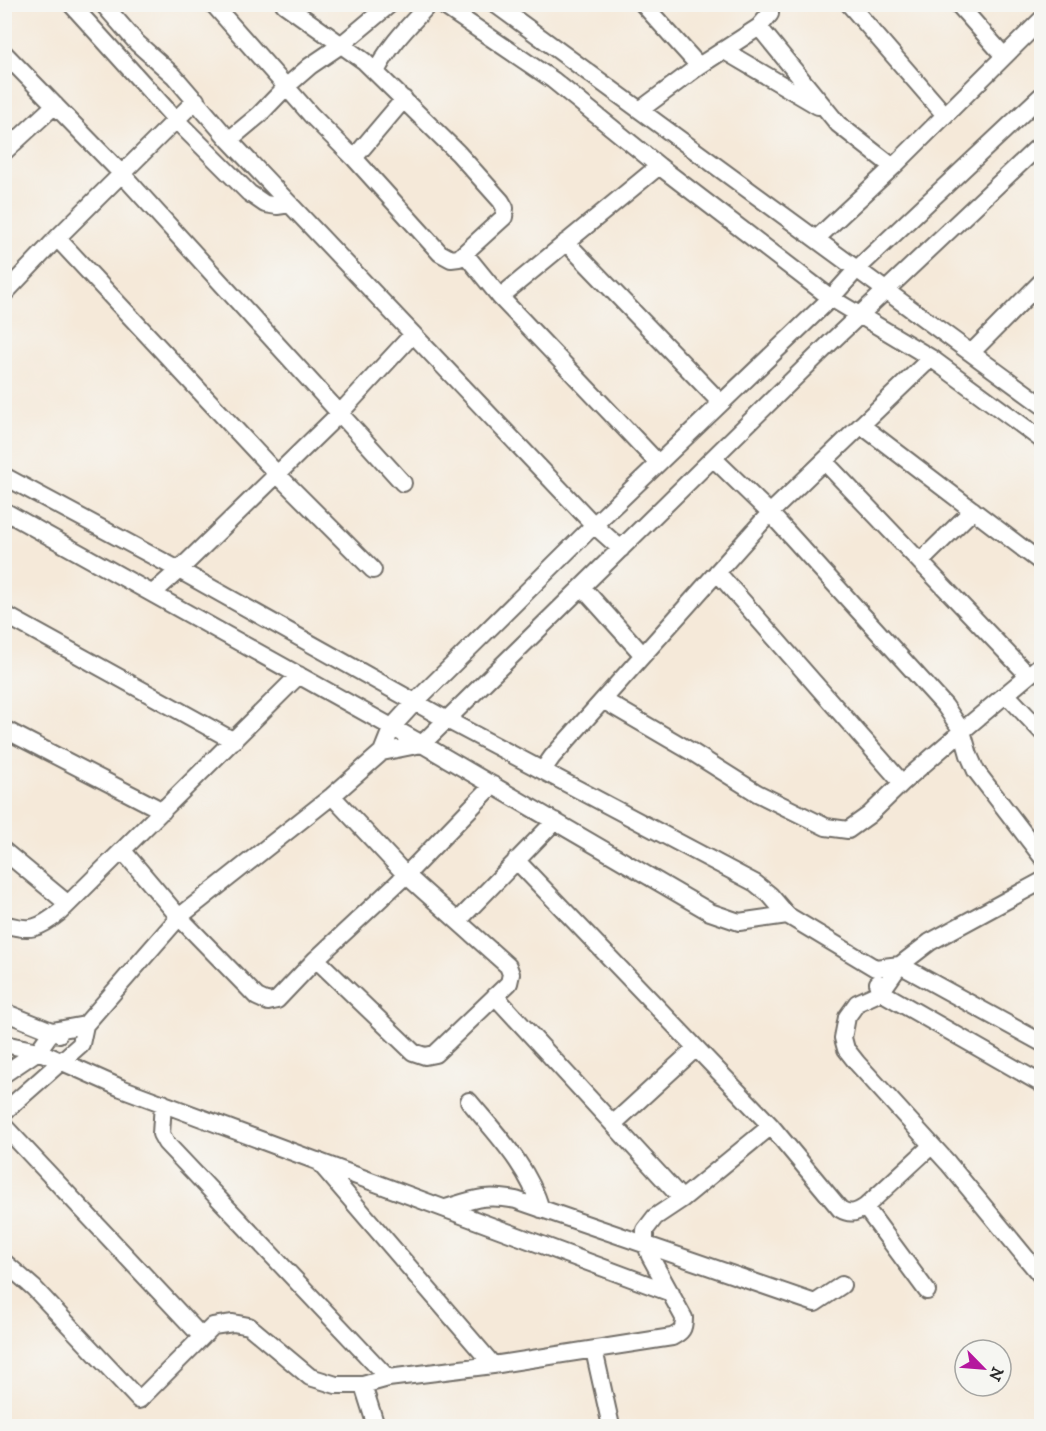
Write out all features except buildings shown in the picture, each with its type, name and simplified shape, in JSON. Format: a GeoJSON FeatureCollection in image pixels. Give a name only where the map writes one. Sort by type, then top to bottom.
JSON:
{"type":"FeatureCollection","features":[{"type":"Feature","properties":{"kind":"street"},"geometry":{"type":"LineString","coordinates":[[71,4],[176,120],[257,200],[277,206],[290,204]]}},
{"type":"Feature","properties":{"kind":"street"},"geometry":{"type":"LineString","coordinates":[[103,4],[137,43],[174,76],[229,140],[412,334],[594,525],[621,549]]}},
{"type":"Feature","properties":{"kind":"street"},"geometry":{"type":"LineString","coordinates":[[213,4],[311,115],[354,158],[440,253],[445,257],[456,259],[465,254],[499,223],[504,217],[505,208],[458,153],[375,72],[284,4]]}},
{"type":"Feature","properties":{"kind":"street"},"geometry":{"type":"LineString","coordinates":[[229,140],[259,115],[286,86],[341,45],[390,4]]}},
{"type":"Feature","properties":{"kind":"street"},"geometry":{"type":"LineString","coordinates":[[375,72],[398,37],[429,4]]}},
{"type":"Feature","properties":{"kind":"street"},"geometry":{"type":"LineString","coordinates":[[441,4],[554,80],[659,166],[831,298],[931,358],[1041,440]]}},
{"type":"Feature","properties":{"kind":"street"},"geometry":{"type":"LineString","coordinates":[[495,4],[1041,405]]}},
{"type":"Feature","properties":{"kind":"street"},"geometry":{"type":"LineString","coordinates":[[643,4],[699,66]]}},
{"type":"Feature","properties":{"kind":"street"},"geometry":{"type":"LineString","coordinates":[[640,110],[699,66],[759,27],[771,14],[770,4]]}},
{"type":"Feature","properties":{"kind":"street"},"geometry":{"type":"LineString","coordinates":[[849,4],[945,115]]}},
{"type":"Feature","properties":{"kind":"street"},"geometry":{"type":"LineString","coordinates":[[958,4],[1004,56]]}},
{"type":"Feature","properties":{"kind":"street"},"geometry":{"type":"LineString","coordinates":[[816,239],[893,167],[1041,19]]}},
{"type":"Feature","properties":{"kind":"street"},"geometry":{"type":"LineString","coordinates":[[759,27],[838,124],[893,167]]}},
{"type":"Feature","properties":{"kind":"street"},"geometry":{"type":"LineString","coordinates":[[723,50],[827,111]]}},
{"type":"Feature","properties":{"kind":"street"},"geometry":{"type":"LineString","coordinates":[[4,53],[122,174],[403,483]]}},
{"type":"Feature","properties":{"kind":"street"},"geometry":{"type":"LineString","coordinates":[[4,1112],[81,1044],[85,1025],[179,917],[332,796],[382,752],[392,727],[415,702],[594,525],[831,298],[857,269],[1041,95]]}},
{"type":"Feature","properties":{"kind":"street"},"geometry":{"type":"LineString","coordinates":[[354,158],[404,99]]}},
{"type":"Feature","properties":{"kind":"street"},"geometry":{"type":"LineString","coordinates":[[4,294],[195,100]]}},
{"type":"Feature","properties":{"kind":"street"},"geometry":{"type":"LineString","coordinates":[[4,152],[55,105]]}},
{"type":"Feature","properties":{"kind":"street"},"geometry":{"type":"LineString","coordinates":[[382,752],[422,744],[859,316],[1041,143]]}},
{"type":"Feature","properties":{"kind":"street"},"geometry":{"type":"LineString","coordinates":[[500,297],[659,166]]}},
{"type":"Feature","properties":{"kind":"street"},"geometry":{"type":"LineString","coordinates":[[57,238],[277,474],[373,570]]}},
{"type":"Feature","properties":{"kind":"street"},"geometry":{"type":"LineString","coordinates":[[566,242],[721,404]]}},
{"type":"Feature","properties":{"kind":"street"},"geometry":{"type":"LineString","coordinates":[[465,254],[500,297],[658,463]]}},
{"type":"Feature","properties":{"kind":"street"},"geometry":{"type":"LineString","coordinates":[[971,353],[1041,281]]}},
{"type":"Feature","properties":{"kind":"street"},"geometry":{"type":"LineString","coordinates":[[153,593],[340,413],[412,334]]}},
{"type":"Feature","properties":{"kind":"street"},"geometry":{"type":"LineString","coordinates":[[543,770],[552,757],[770,513],[931,358]]}},
{"type":"Feature","properties":{"kind":"street"},"geometry":{"type":"LineString","coordinates":[[861,425],[1041,563]]}},
{"type":"Feature","properties":{"kind":"street"},"geometry":{"type":"LineString","coordinates":[[713,458],[770,513],[945,706],[962,731],[976,771],[1041,857]]}},
{"type":"Feature","properties":{"kind":"street"},"geometry":{"type":"LineString","coordinates":[[824,461],[1028,675]]}},
{"type":"Feature","properties":{"kind":"street"},"geometry":{"type":"LineString","coordinates":[[4,476],[179,570],[447,720],[755,883],[770,895],[787,915],[875,968],[900,965],[1041,1043]]}},
{"type":"Feature","properties":{"kind":"street"},"geometry":{"type":"LineString","coordinates":[[920,562],[973,510]]}},
{"type":"Feature","properties":{"kind":"street"},"geometry":{"type":"LineString","coordinates":[[4,511],[422,744],[710,912],[739,922],[787,915]]}},
{"type":"Feature","properties":{"kind":"street"},"geometry":{"type":"LineString","coordinates":[[717,572],[902,783]]}},
{"type":"Feature","properties":{"kind":"street"},"geometry":{"type":"LineString","coordinates":[[582,587],[643,655]]}},
{"type":"Feature","properties":{"kind":"street"},"geometry":{"type":"LineString","coordinates":[[4,614],[234,741]]}},
{"type":"Feature","properties":{"kind":"street"},"geometry":{"type":"LineString","coordinates":[[603,700],[757,793],[826,827],[848,830],[859,824],[902,783],[1041,664]]}},
{"type":"Feature","properties":{"kind":"street"},"geometry":{"type":"LineString","coordinates":[[4,924],[23,930],[47,923],[300,675]]}},
{"type":"Feature","properties":{"kind":"street"},"geometry":{"type":"LineString","coordinates":[[1007,694],[1041,732]]}},
{"type":"Feature","properties":{"kind":"street"},"geometry":{"type":"LineString","coordinates":[[4,729],[163,811]]}},
{"type":"Feature","properties":{"kind":"street"},"geometry":{"type":"LineString","coordinates":[[123,851],[179,917],[257,997],[268,1002],[277,1000],[316,959],[406,875],[493,785]]}},
{"type":"Feature","properties":{"kind":"street"},"geometry":{"type":"LineString","coordinates":[[316,959],[413,1052],[425,1056],[435,1054],[509,983],[511,974],[508,966],[406,875],[332,796]]}},
{"type":"Feature","properties":{"kind":"street"},"geometry":{"type":"LineString","coordinates":[[458,921],[555,821]]}},
{"type":"Feature","properties":{"kind":"street"},"geometry":{"type":"LineString","coordinates":[[4,851],[68,904]]}},
{"type":"Feature","properties":{"kind":"street"},"geometry":{"type":"LineString","coordinates":[[516,860],[771,1126],[840,1209],[848,1213],[856,1213],[865,1207],[932,1146]]}},
{"type":"Feature","properties":{"kind":"street"},"geometry":{"type":"LineString","coordinates":[[1041,881],[930,942],[900,965],[881,993],[857,1003],[846,1017],[843,1038],[846,1049],[932,1146],[1041,1277]]}},
{"type":"Feature","properties":{"kind":"street"},"geometry":{"type":"LineString","coordinates":[[875,968],[881,993],[1041,1083]]}},
{"type":"Feature","properties":{"kind":"street"},"geometry":{"type":"LineString","coordinates":[[495,996],[682,1199]]}},
{"type":"Feature","properties":{"kind":"street"},"geometry":{"type":"LineString","coordinates":[[4,1012],[81,1044]]}},
{"type":"Feature","properties":{"kind":"street"},"geometry":{"type":"LineString","coordinates":[[4,1074],[38,1051],[52,1031],[85,1025]]}},
{"type":"Feature","properties":{"kind":"street"},"geometry":{"type":"LineString","coordinates":[[4,1044],[38,1051],[121,1088],[671,1293]]}},
{"type":"Feature","properties":{"kind":"street"},"geometry":{"type":"LineString","coordinates":[[613,1125],[696,1048]]}},
{"type":"Feature","properties":{"kind":"street"},"geometry":{"type":"LineString","coordinates":[[469,1101],[517,1160],[529,1178],[541,1209]]}},
{"type":"Feature","properties":{"kind":"street"},"geometry":{"type":"LineString","coordinates":[[163,1103],[161,1134],[166,1143],[388,1378]]}},
{"type":"Feature","properties":{"kind":"street"},"geometry":{"type":"LineString","coordinates":[[4,1126],[202,1337]]}},
{"type":"Feature","properties":{"kind":"street"},"geometry":{"type":"LineString","coordinates":[[4,1262],[34,1288],[139,1400],[213,1326],[233,1323],[249,1326],[310,1377],[336,1384],[363,1385],[388,1378],[672,1338],[681,1333],[684,1318],[646,1246],[645,1230],[655,1217],[682,1199],[771,1126]]}},
{"type":"Feature","properties":{"kind":"street"},"geometry":{"type":"LineString","coordinates":[[317,1160],[493,1365]]}},
{"type":"Feature","properties":{"kind":"street"},"geometry":{"type":"LineString","coordinates":[[446,1208],[478,1198],[496,1196],[516,1200],[815,1303],[842,1285]]}},
{"type":"Feature","properties":{"kind":"street"},"geometry":{"type":"LineString","coordinates":[[865,1207],[927,1291]]}},
{"type":"Feature","properties":{"kind":"street"},"geometry":{"type":"LineString","coordinates":[[594,1350],[611,1426]]}},
{"type":"Feature","properties":{"kind":"street"},"geometry":{"type":"LineString","coordinates":[[363,1385],[376,1426]]}}]}
